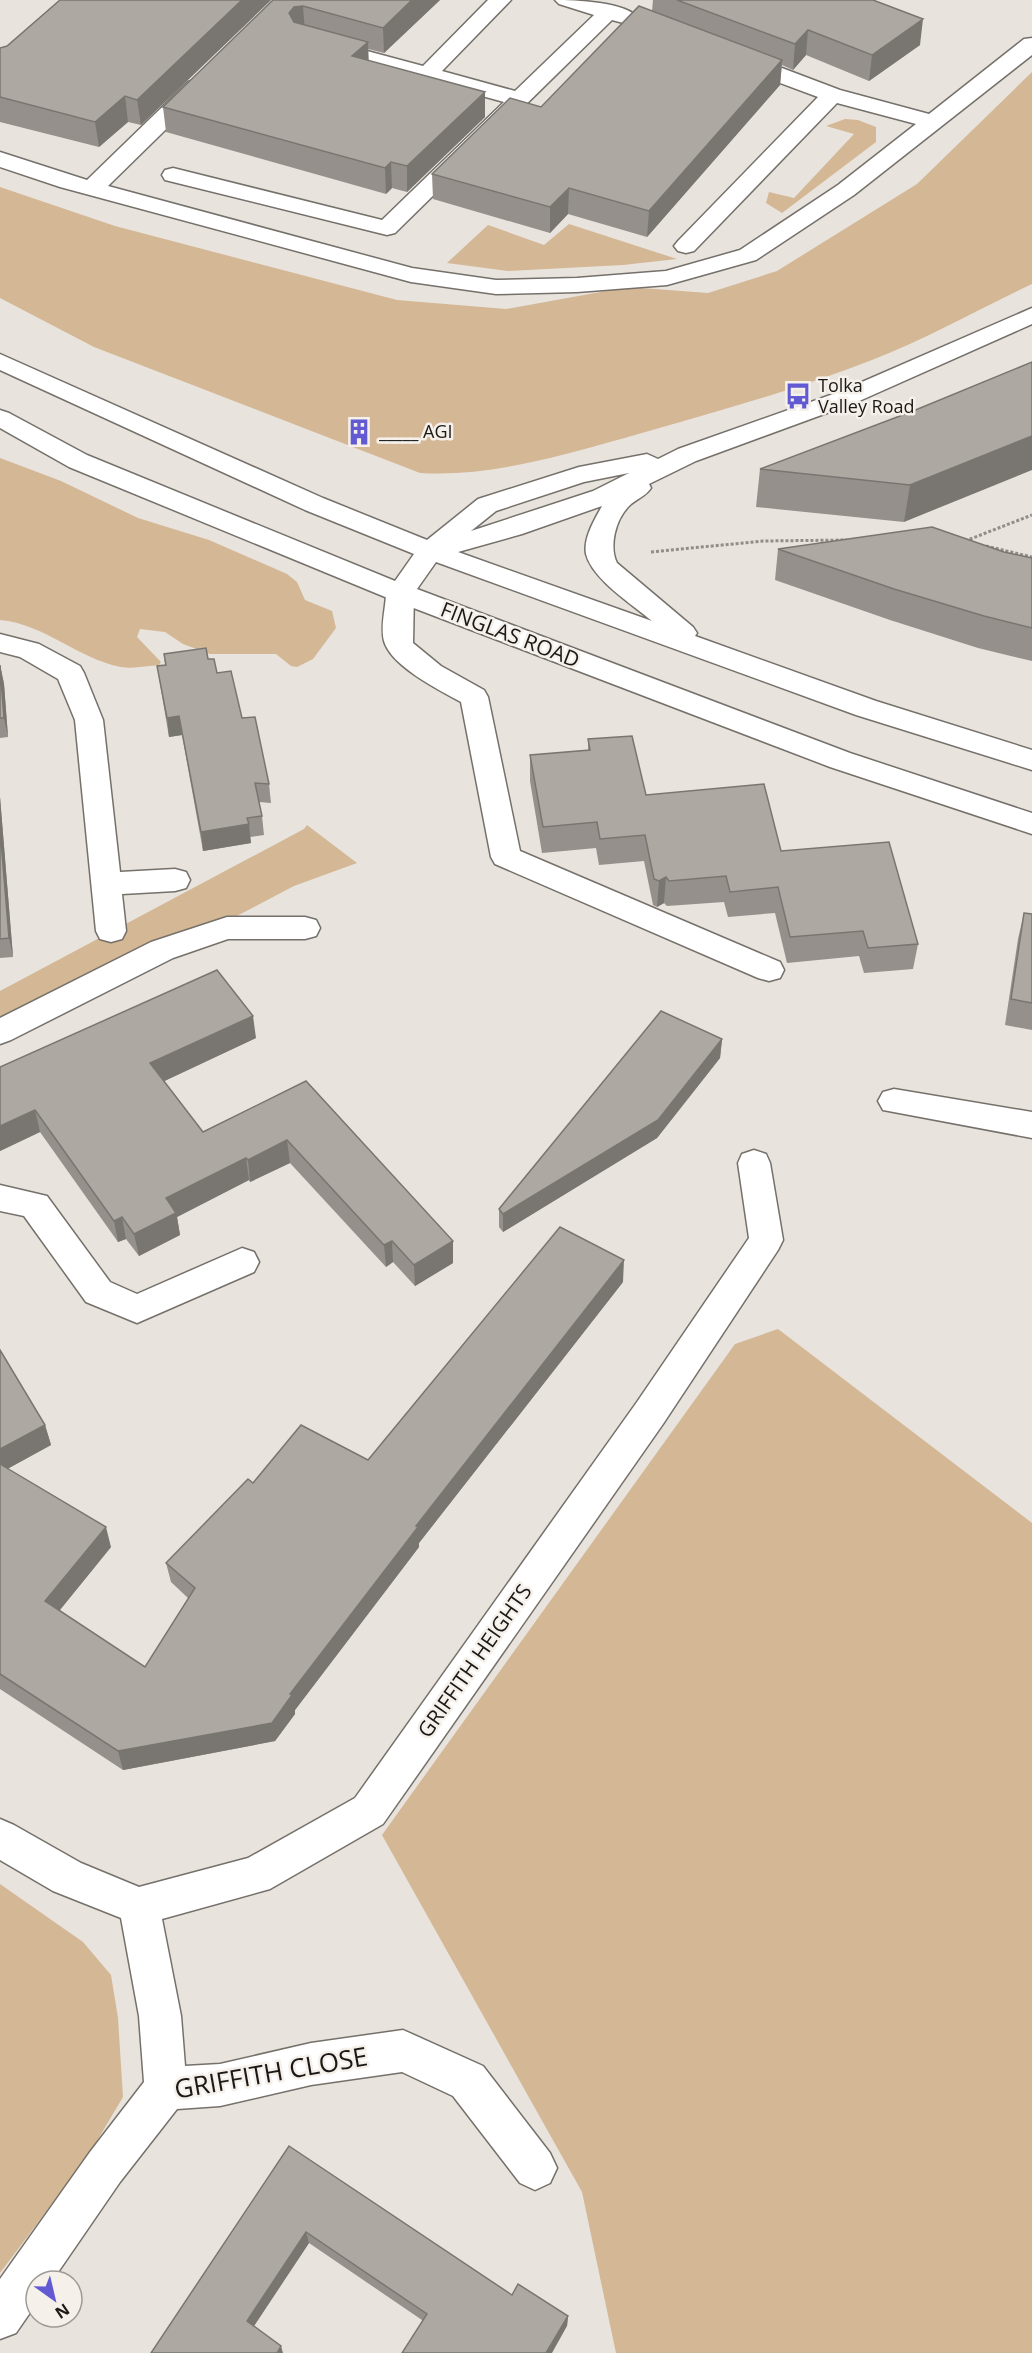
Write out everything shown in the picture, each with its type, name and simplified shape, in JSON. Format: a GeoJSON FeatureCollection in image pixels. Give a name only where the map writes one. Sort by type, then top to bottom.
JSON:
{"type":"FeatureCollection","features":[{"type":"Feature","properties":{"kind":"main road"},"geometry":{"type":"LineString","coordinates":[[427,74],[500,0]]}},
{"type":"Feature","properties":{"kind":"main road"},"geometry":{"type":"LineString","coordinates":[[566,0],[610,11],[643,24]]}},
{"type":"Feature","properties":{"kind":"main road"},"geometry":{"type":"LineString","coordinates":[[173,175],[387,228],[610,11]]}},
{"type":"Feature","properties":{"kind":"main road"},"geometry":{"type":"LineString","coordinates":[[304,40],[519,99]]}},
{"type":"Feature","properties":{"kind":"main road"},"geometry":{"type":"LineString","coordinates":[[0,159],[92,189],[411,275],[496,287],[667,278],[748,255],[846,190],[1032,44]]}},
{"type":"Feature","properties":{"kind":"main road"},"geometry":{"type":"LineString","coordinates":[[721,53],[832,94],[932,122]]}},
{"type":"Feature","properties":{"kind":"main road"},"geometry":{"type":"LineString","coordinates":[[92,189],[210,74]]}},
{"type":"Feature","properties":{"kind":"main road"},"geometry":{"type":"LineString","coordinates":[[686,246],[832,94]]}},
{"type":"Feature","properties":{"kind":"main road"},"geometry":{"type":"LineString","coordinates":[[769,970],[506,857],[474,698],[438,677],[404,651],[398,641],[400,593],[430,551],[513,528],[602,497],[687,455],[848,397],[1032,315]]}},
{"type":"Feature","properties":{"kind":"main road"},"geometry":{"type":"LineString","coordinates":[[0,361],[314,504],[430,551],[866,708],[1032,760]]}},
{"type":"Feature","properties":{"kind":"main road","name":"FINGLAS ROAD"},"geometry":{"type":"LineString","coordinates":[[0,418],[78,461],[400,593],[840,760],[1032,824]]}},
{"type":"Feature","properties":{"kind":"main road"},"geometry":{"type":"LineString","coordinates":[[687,455],[618,501],[603,528],[599,553],[606,568],[699,646]]}},
{"type":"Feature","properties":{"kind":"main road"},"geometry":{"type":"LineString","coordinates":[[0,643],[29,651],[70,673],[89,720],[111,931]]}},
{"type":"Feature","properties":{"kind":"main road"},"geometry":{"type":"LineString","coordinates":[[106,884],[176,880]]}},
{"type":"Feature","properties":{"kind":"main road"},"geometry":{"type":"LineString","coordinates":[[0,1032],[162,950],[227,928],[306,928]]}},
{"type":"Feature","properties":{"kind":"main road"},"geometry":{"type":"LineString","coordinates":[[894,1101],[1032,1125]]}},
{"type":"Feature","properties":{"kind":"main road","name":"GRIFFITH HEIGHTS"},"geometry":{"type":"LineString","coordinates":[[140,1906],[256,1875],[369,1811],[650,1413],[766,1240],[754,1163]]}},
{"type":"Feature","properties":{"kind":"main road"},"geometry":{"type":"LineString","coordinates":[[0,1198],[35,1205],[98,1292],[137,1308],[242,1262]]}},
{"type":"Feature","properties":{"kind":"main road"},"geometry":{"type":"LineString","coordinates":[[0,1838],[66,1877],[140,1906],[160,2016],[166,2088]]}},
{"type":"Feature","properties":{"kind":"main road","name":"GRIFFITH CLOSE"},"geometry":{"type":"LineString","coordinates":[[0,2316],[105,2167],[166,2088],[220,2085],[311,2064],[403,2051],[468,2081],[535,2168]]}},
{"type":"Feature","properties":{"kind":"path"},"geometry":{"type":"LineString","coordinates":[[1032,515],[965,541],[1032,556]]}},
{"type":"Feature","properties":{"kind":"path"},"geometry":{"type":"LineString","coordinates":[[646,552],[763,541],[847,540]]}},
{"type":"Feature","properties":{"kind":"shaded area"},"geometry":{"type":"Polygon","coordinates":[[[1032,72],[1032,284],[912,343],[841,372],[716,412],[547,459],[471,472],[420,473],[94,347],[0,298],[0,187],[115,226],[397,300],[506,309],[628,287],[708,293],[777,271],[917,184],[1032,72]]]}},
{"type":"Feature","properties":{"kind":"shaded area"},"geometry":{"type":"Polygon","coordinates":[[[845,119],[858,120],[876,127],[876,142],[782,213],[766,203],[769,192],[794,198],[854,134],[826,126],[845,119]]]}},
{"type":"Feature","properties":{"kind":"shaded area"},"geometry":{"type":"Polygon","coordinates":[[[569,224],[677,259],[623,265],[508,271],[447,263],[488,225],[544,245],[569,224]]]}},
{"type":"Feature","properties":{"kind":"shaded area"},"geometry":{"type":"Polygon","coordinates":[[[0,458],[61,481],[138,518],[209,540],[287,574],[297,582],[305,600],[332,611],[336,628],[313,659],[297,667],[291,666],[276,654],[210,654],[183,644],[165,632],[140,629],[137,637],[161,662],[159,665],[130,668],[105,663],[32,628],[0,620],[0,458]]]}},
{"type":"Feature","properties":{"kind":"shaded area"},"geometry":{"type":"Polygon","coordinates":[[[307,825],[357,863],[294,886],[231,919],[0,1021],[0,991],[304,829],[307,825]]]}},
{"type":"Feature","properties":{"kind":"shaded area"},"geometry":{"type":"Polygon","coordinates":[[[778,1329],[1032,1523],[1032,2353],[616,2353],[582,2192],[382,1835],[735,1344],[778,1329]]]}},
{"type":"Feature","properties":{"kind":"shaded area"},"geometry":{"type":"Polygon","coordinates":[[[0,1884],[83,1942],[111,1975],[118,2018],[123,2097],[88,2156],[0,2273],[0,1884]]]}},
{"type":"Feature","properties":{"kind":"building"},"geometry":{"type":"Polygon","coordinates":[[[60,0],[242,0],[137,100],[125,96],[95,122],[0,97],[0,48],[7,46],[60,0]]]}},
{"type":"Feature","properties":{"kind":"building"},"geometry":{"type":"Polygon","coordinates":[[[273,0],[412,0],[383,28],[303,6],[294,7],[289,13],[294,22],[368,42],[352,56],[485,92],[407,166],[391,162],[385,168],[163,107],[273,0]]]}},
{"type":"Feature","properties":{"kind":"building"},"geometry":{"type":"Polygon","coordinates":[[[677,0],[873,0],[923,19],[872,55],[808,30],[795,44],[677,0]]]}},
{"type":"Feature","properties":{"kind":"building"},"geometry":{"type":"Polygon","coordinates":[[[639,6],[782,60],[649,211],[569,188],[550,207],[432,174],[510,98],[541,107],[639,6]]]}},
{"type":"Feature","properties":{"kind":"building"},"geometry":{"type":"Polygon","coordinates":[[[1032,362],[1032,436],[910,485],[760,469],[913,411],[1032,362]]]}},
{"type":"Feature","properties":{"kind":"building"},"geometry":{"type":"Polygon","coordinates":[[[932,527],[1004,552],[1032,558],[1032,628],[894,589],[778,549],[932,527]]]}},
{"type":"Feature","properties":{"kind":"building"},"geometry":{"type":"Polygon","coordinates":[[[206,648],[208,659],[214,659],[217,673],[231,671],[242,718],[255,717],[269,784],[255,783],[262,816],[247,818],[249,824],[201,832],[179,716],[167,718],[157,666],[166,665],[164,654],[206,648]]]}},
{"type":"Feature","properties":{"kind":"building"},"geometry":{"type":"Polygon","coordinates":[[[0,665],[4,718],[0,718],[0,665]]]}},
{"type":"Feature","properties":{"kind":"building"},"geometry":{"type":"Polygon","coordinates":[[[632,736],[646,795],[764,784],[781,851],[889,842],[918,944],[868,948],[863,931],[790,937],[778,887],[730,892],[726,876],[669,881],[666,877],[659,881],[654,879],[645,835],[600,839],[597,822],[543,827],[530,755],[590,750],[588,739],[632,736]]]}},
{"type":"Feature","properties":{"kind":"building"},"geometry":{"type":"Polygon","coordinates":[[[0,828],[9,938],[0,939],[0,828]]]}},
{"type":"Feature","properties":{"kind":"building"},"geometry":{"type":"Polygon","coordinates":[[[1024,913],[1032,914],[1032,1003],[1011,999],[1024,913]]]}},
{"type":"Feature","properties":{"kind":"building"},"geometry":{"type":"Polygon","coordinates":[[[217,970],[253,1016],[150,1063],[203,1132],[306,1081],[453,1241],[414,1265],[392,1241],[384,1245],[287,1140],[166,1198],[176,1213],[134,1234],[122,1217],[114,1221],[35,1110],[0,1126],[0,1067],[217,970]]]}},
{"type":"Feature","properties":{"kind":"building"},"geometry":{"type":"Polygon","coordinates":[[[661,1011],[722,1039],[658,1120],[503,1214],[499,1209],[661,1011]]]}},
{"type":"Feature","properties":{"kind":"building"},"geometry":{"type":"Polygon","coordinates":[[[560,1227],[624,1260],[416,1526],[418,1527],[290,1694],[292,1695],[272,1723],[118,1751],[0,1674],[0,1464],[106,1527],[45,1601],[145,1667],[195,1588],[166,1563],[248,1479],[253,1483],[301,1425],[368,1460],[560,1227]]]}},
{"type":"Feature","properties":{"kind":"building"},"geometry":{"type":"Polygon","coordinates":[[[0,1350],[45,1425],[0,1449],[0,1350]]]}},
{"type":"Feature","properties":{"kind":"building"},"geometry":{"type":"Polygon","coordinates":[[[289,2146],[512,2295],[518,2284],[568,2316],[546,2353],[402,2353],[427,2314],[306,2232],[247,2321],[281,2346],[277,2353],[151,2353],[289,2146]]]}},
{"type":"Feature","properties":{"kind":"place","name":"Tolka Valley Road"},"geometry":{"type":"Point","coordinates":[798,396]}},
{"type":"Feature","properties":{"kind":"place","name":"_____ AGI"},"geometry":{"type":"Point","coordinates":[359,432]}}]}
